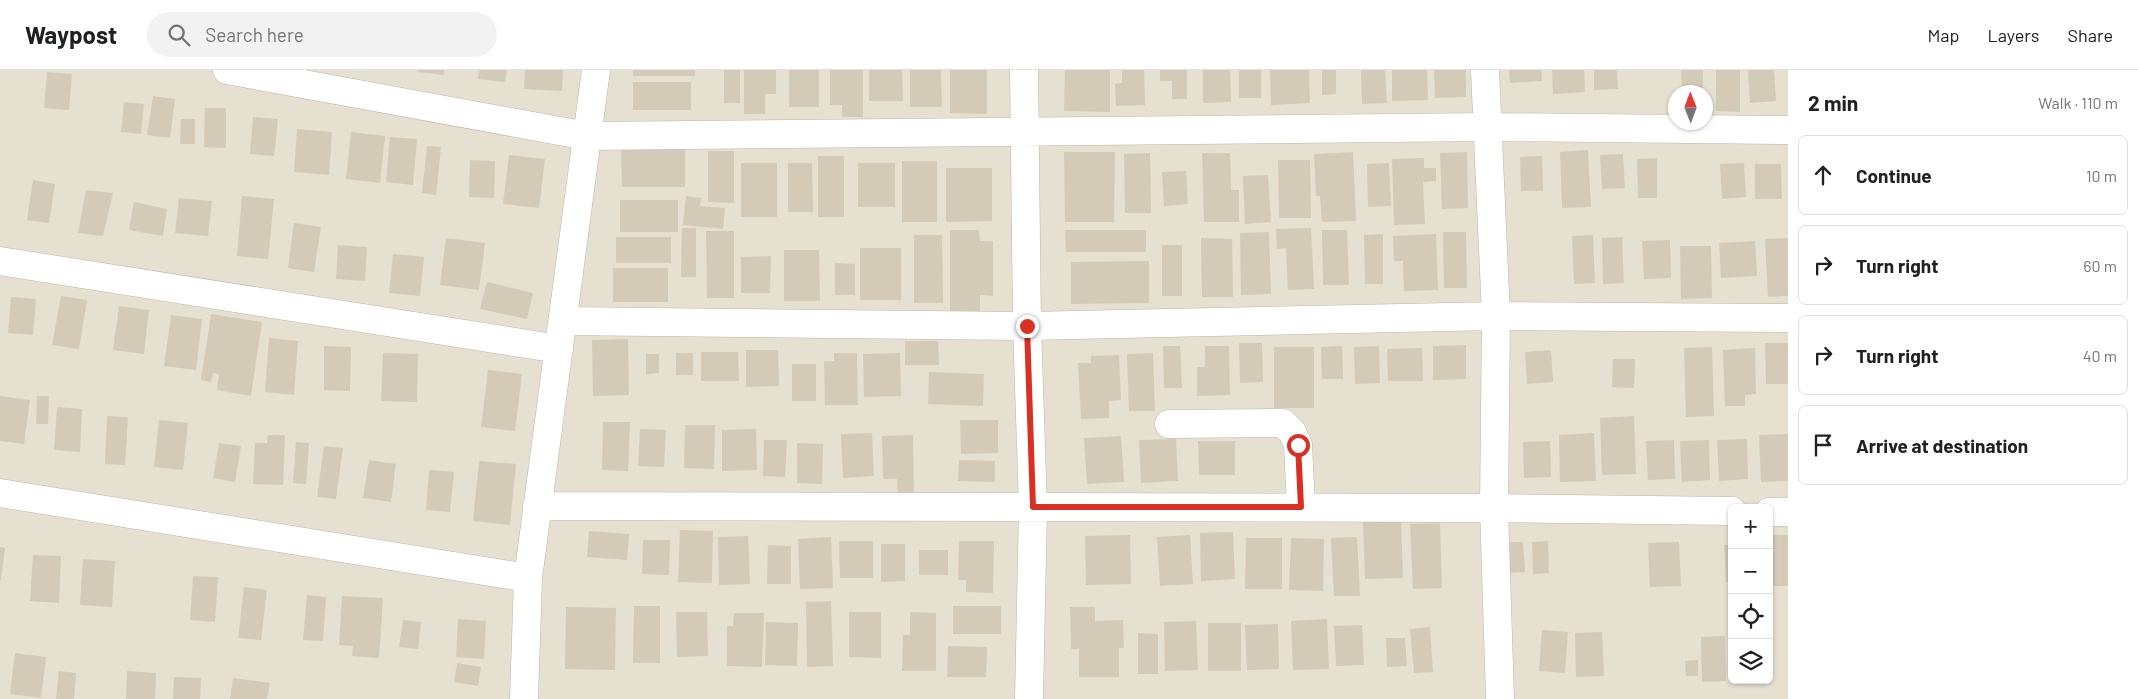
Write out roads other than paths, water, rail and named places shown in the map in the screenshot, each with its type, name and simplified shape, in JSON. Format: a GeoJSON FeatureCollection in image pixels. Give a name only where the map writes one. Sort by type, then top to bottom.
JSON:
{"type":"FeatureCollection","features":[{"type":"Feature","properties":{"kind":"street"},"geometry":{"type":"LineString","coordinates":[[227,70],[588,136],[1487,127],[1788,130]]}},
{"type":"Feature","properties":{"kind":"street"},"geometry":{"type":"LineString","coordinates":[[524,699],[528,578],[596,70]]}},
{"type":"Feature","properties":{"kind":"street"},"geometry":{"type":"LineString","coordinates":[[1024,70],[1027,326],[1033,507],[1029,699]]}},
{"type":"Feature","properties":{"kind":"street"},"geometry":{"type":"LineString","coordinates":[[1485,70],[1496,316],[1494,508],[1500,699]]}},
{"type":"Feature","properties":{"kind":"street"},"geometry":{"type":"LineString","coordinates":[[0,261],[559,350]]}},
{"type":"Feature","properties":{"kind":"street"},"geometry":{"type":"LineString","coordinates":[[563,321],[1027,326],[1496,316],[1788,318]]}},
{"type":"Feature","properties":{"kind":"street"},"geometry":{"type":"LineString","coordinates":[[1169,424],[1283,423],[1292,432],[1298,445],[1301,507]]}},
{"type":"Feature","properties":{"kind":"street"},"geometry":{"type":"LineString","coordinates":[[0,493],[528,578]]}},
{"type":"Feature","properties":{"kind":"street"},"geometry":{"type":"LineString","coordinates":[[537,506],[1301,507],[1728,511]]}},
{"type":"Feature","properties":{"kind":"street"},"geometry":{"type":"LineString","coordinates":[[1773,512],[1788,512]]}}]}
